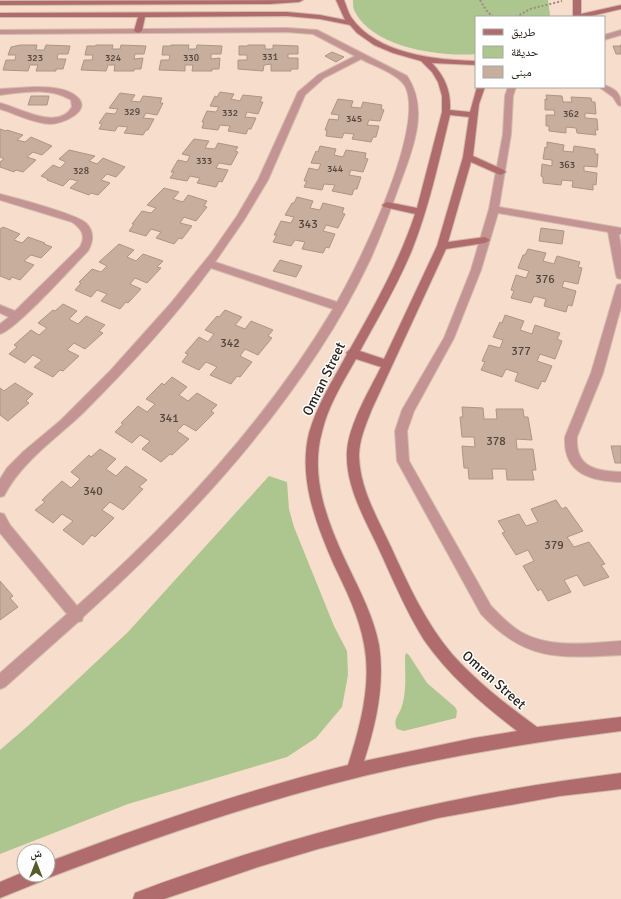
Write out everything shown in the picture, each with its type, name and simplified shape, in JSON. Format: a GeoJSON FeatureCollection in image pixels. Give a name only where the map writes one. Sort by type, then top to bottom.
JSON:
{"type":"FeatureCollection","features":[{"type":"Feature","properties":{"kind":"street"},"geometry":{"type":"LineString","coordinates":[[0,3],[128,1],[270,2],[299,0]]}},
{"type":"Feature","properties":{"kind":"street"},"geometry":{"type":"LineString","coordinates":[[340,0],[343,11],[351,23],[364,35],[380,45],[401,53],[424,59],[445,62],[475,63]]}},
{"type":"Feature","properties":{"kind":"street"},"geometry":{"type":"LineString","coordinates":[[577,0],[577,16]]}},
{"type":"Feature","properties":{"kind":"street"},"geometry":{"type":"LineString","coordinates":[[581,16],[621,7]]}},
{"type":"Feature","properties":{"kind":"street"},"geometry":{"type":"LineString","coordinates":[[0,15],[287,14],[320,17],[351,23]]}},
{"type":"Feature","properties":{"kind":"street"},"geometry":{"type":"LineString","coordinates":[[138,31],[142,15]]}},
{"type":"Feature","properties":{"kind":"street"},"geometry":{"type":"LineString","coordinates":[[0,32],[314,32],[325,36],[404,78],[410,84],[413,92],[414,114],[405,158],[365,260],[340,307],[306,361],[264,419],[210,484],[147,550],[77,616],[0,682]]}},
{"type":"Feature","properties":{"kind":"street"},"geometry":{"type":"LineString","coordinates":[[605,38],[621,32]]}},
{"type":"Feature","properties":{"kind":"street"},"geometry":{"type":"LineString","coordinates":[[0,492],[4,481],[16,466],[65,424],[118,370],[162,321],[209,264],[237,224],[262,180],[301,94],[319,78],[361,56]]}},
{"type":"Feature","properties":{"kind":"street","name":"Omran Street"},"geometry":{"type":"LineString","coordinates":[[354,771],[367,731],[373,695],[373,660],[367,627],[321,518],[313,485],[312,452],[319,421],[352,353],[398,271],[411,240],[434,164],[446,112],[446,93],[443,84],[432,67],[424,59]]}},
{"type":"Feature","properties":{"kind":"street","name":"Omran Street"},"geometry":{"type":"LineString","coordinates":[[481,88],[474,115],[468,157],[442,246],[386,364],[359,427],[352,455],[357,480],[366,508],[416,612],[436,646],[463,677],[496,706],[535,735]]}},
{"type":"Feature","properties":{"kind":"street"},"geometry":{"type":"LineString","coordinates":[[512,88],[509,96],[507,134],[501,172],[494,209],[485,240],[476,270],[449,338],[408,410],[401,431],[403,461],[486,610],[498,623],[517,637],[536,646],[553,649],[576,650],[621,648]]}},
{"type":"Feature","properties":{"kind":"street"},"geometry":{"type":"LineString","coordinates":[[605,88],[616,95],[621,103]]}},
{"type":"Feature","properties":{"kind":"street"},"geometry":{"type":"LineString","coordinates":[[0,92],[42,90],[61,92],[74,99],[76,110],[71,116],[58,121],[43,119],[0,106]]}},
{"type":"Feature","properties":{"kind":"street"},"geometry":{"type":"LineString","coordinates":[[446,112],[474,115]]}},
{"type":"Feature","properties":{"kind":"street"},"geometry":{"type":"LineString","coordinates":[[468,157],[501,172]]}},
{"type":"Feature","properties":{"kind":"street"},"geometry":{"type":"LineString","coordinates":[[0,198],[75,220],[87,229],[89,235],[88,242],[84,249],[17,316],[0,330]]}},
{"type":"Feature","properties":{"kind":"street"},"geometry":{"type":"LineString","coordinates":[[387,205],[420,212]]}},
{"type":"Feature","properties":{"kind":"street"},"geometry":{"type":"LineString","coordinates":[[494,209],[617,231],[621,275]]}},
{"type":"Feature","properties":{"kind":"street"},"geometry":{"type":"LineString","coordinates":[[442,246],[485,240]]}},
{"type":"Feature","properties":{"kind":"street"},"geometry":{"type":"LineString","coordinates":[[209,264],[340,307]]}},
{"type":"Feature","properties":{"kind":"street"},"geometry":{"type":"LineString","coordinates":[[621,288],[599,366],[569,445],[571,454],[576,462],[584,469],[605,477],[621,477]]}},
{"type":"Feature","properties":{"kind":"street"},"geometry":{"type":"LineString","coordinates":[[0,309],[17,316]]}},
{"type":"Feature","properties":{"kind":"street"},"geometry":{"type":"LineString","coordinates":[[352,353],[386,364]]}},
{"type":"Feature","properties":{"kind":"street"},"geometry":{"type":"LineString","coordinates":[[0,518],[5,529],[77,616]]}},
{"type":"Feature","properties":{"kind":"street"},"geometry":{"type":"LineString","coordinates":[[56,867],[110,846],[194,817],[275,792],[354,771],[423,755],[535,735],[621,724]]}},
{"type":"Feature","properties":{"kind":"street"},"geometry":{"type":"LineString","coordinates":[[141,899],[210,874],[293,847],[374,826],[454,807],[519,795],[621,781]]}},
{"type":"Feature","properties":{"kind":"street"},"geometry":{"type":"LineString","coordinates":[[0,890],[17,883]]}},
{"type":"Feature","properties":{"kind":"path"},"geometry":{"type":"LineString","coordinates":[[480,0],[492,16]]}},
{"type":"Feature","properties":{"kind":"path"},"geometry":{"type":"LineString","coordinates":[[518,16],[530,9],[542,5],[568,1]]}},
{"type":"Feature","properties":{"kind":"green space"},"geometry":{"type":"Polygon","coordinates":[[[353,0],[548,0],[550,15],[475,16],[475,54],[461,55],[427,52],[392,42],[377,34],[364,24],[353,8],[353,0]]]}},
{"type":"Feature","properties":{"kind":"green space"},"geometry":{"type":"Polygon","coordinates":[[[269,476],[287,482],[289,509],[294,527],[334,626],[347,651],[348,675],[342,707],[316,738],[287,757],[128,804],[28,843],[16,843],[16,848],[0,854],[0,750],[29,725],[128,632],[269,476]]]}},
{"type":"Feature","properties":{"kind":"green space"},"geometry":{"type":"Polygon","coordinates":[[[406,653],[409,655],[427,683],[455,707],[457,711],[456,718],[404,731],[397,729],[395,721],[401,709],[404,696],[406,653]]]}},
{"type":"Feature","properties":{"kind":"building"},"geometry":{"type":"Polygon","coordinates":[[[20,45],[37,45],[36,50],[44,50],[46,45],[70,46],[68,54],[58,54],[57,59],[66,59],[63,69],[56,69],[56,71],[36,71],[38,65],[30,65],[28,71],[3,70],[6,60],[15,60],[16,55],[8,55],[11,47],[20,45]]]}},
{"type":"Feature","properties":{"kind":"building"},"geometry":{"type":"Polygon","coordinates":[[[113,45],[112,49],[120,49],[121,45],[146,46],[144,54],[135,54],[134,59],[143,58],[141,69],[134,69],[134,71],[114,71],[115,65],[108,65],[106,71],[81,70],[84,60],[92,60],[93,55],[85,55],[87,46],[113,45]]]}},
{"type":"Feature","properties":{"kind":"building"},"geometry":{"type":"Polygon","coordinates":[[[189,45],[188,49],[196,49],[197,45],[222,46],[221,54],[211,54],[211,59],[220,58],[219,69],[212,69],[212,71],[192,71],[193,65],[185,65],[185,71],[159,70],[161,60],[169,60],[170,55],[162,55],[163,46],[189,45]]]}},
{"type":"Feature","properties":{"kind":"building"},"geometry":{"type":"Polygon","coordinates":[[[265,45],[265,49],[273,49],[273,45],[298,46],[298,54],[288,54],[288,58],[298,58],[298,69],[291,69],[291,71],[271,71],[271,64],[264,65],[263,71],[238,69],[238,60],[247,60],[247,55],[239,55],[239,46],[265,45]]]}},
{"type":"Feature","properties":{"kind":"building"},"geometry":{"type":"Polygon","coordinates":[[[613,46],[621,46],[621,54],[616,54],[613,46]]]}},
{"type":"Feature","properties":{"kind":"building"},"geometry":{"type":"Polygon","coordinates":[[[332,52],[344,57],[336,62],[325,56],[332,52]]]}},
{"type":"Feature","properties":{"kind":"building"},"geometry":{"type":"Polygon","coordinates":[[[220,92],[234,94],[231,99],[240,101],[243,95],[262,97],[260,102],[263,102],[258,114],[247,112],[245,117],[256,118],[251,129],[248,129],[246,134],[228,131],[230,126],[220,125],[218,130],[202,128],[204,122],[202,122],[207,111],[216,112],[219,107],[210,106],[215,96],[217,97],[220,92]]]}},
{"type":"Feature","properties":{"kind":"building"},"geometry":{"type":"Polygon","coordinates":[[[120,93],[135,95],[131,101],[140,102],[143,96],[162,98],[160,103],[163,103],[157,115],[146,113],[143,118],[154,119],[148,130],[146,130],[143,135],[124,133],[128,127],[118,126],[115,131],[99,129],[102,124],[99,123],[106,113],[115,114],[118,109],[109,108],[120,93]]]}},
{"type":"Feature","properties":{"kind":"building"},"geometry":{"type":"Polygon","coordinates":[[[546,95],[562,96],[563,102],[572,102],[571,97],[591,98],[592,102],[595,102],[596,114],[585,113],[585,118],[597,119],[598,130],[595,130],[596,135],[577,133],[576,128],[566,127],[566,133],[549,131],[549,126],[546,126],[546,115],[555,115],[554,110],[545,110],[545,99],[547,100],[546,95]]]}},
{"type":"Feature","properties":{"kind":"building"},"geometry":{"type":"Polygon","coordinates":[[[31,96],[49,96],[47,105],[28,105],[31,96]]]}},
{"type":"Feature","properties":{"kind":"building"},"geometry":{"type":"Polygon","coordinates":[[[338,99],[353,101],[351,107],[361,108],[363,102],[382,105],[381,109],[384,110],[380,121],[369,120],[367,125],[379,126],[376,137],[373,137],[371,142],[352,139],[354,134],[344,133],[342,138],[326,136],[327,130],[325,130],[329,119],[338,120],[339,115],[331,114],[338,99]]]}},
{"type":"Feature","properties":{"kind":"building"},"geometry":{"type":"Polygon","coordinates":[[[0,129],[23,135],[17,140],[25,142],[31,137],[52,146],[42,155],[33,152],[27,157],[36,160],[23,172],[16,170],[14,172],[0,167],[0,162],[4,159],[0,157],[0,129]]]}},
{"type":"Feature","properties":{"kind":"building"},"geometry":{"type":"Polygon","coordinates":[[[194,139],[209,141],[205,148],[215,149],[218,143],[238,147],[235,151],[238,152],[231,165],[219,163],[216,168],[228,170],[222,182],[219,181],[216,187],[197,183],[200,178],[190,176],[187,181],[170,178],[174,172],[171,172],[178,160],[187,162],[190,156],[182,154],[194,139]]]}},
{"type":"Feature","properties":{"kind":"building"},"geometry":{"type":"Polygon","coordinates":[[[547,142],[564,145],[563,151],[573,152],[574,146],[595,149],[595,154],[598,154],[597,167],[584,166],[584,171],[597,173],[596,185],[593,184],[593,190],[572,187],[573,181],[562,180],[561,185],[543,183],[543,177],[541,176],[542,164],[552,166],[552,160],[543,159],[545,147],[547,148],[547,142]]]}},
{"type":"Feature","properties":{"kind":"building"},"geometry":{"type":"Polygon","coordinates":[[[320,146],[336,149],[334,155],[343,157],[346,150],[366,153],[365,158],[368,159],[363,172],[351,170],[349,175],[361,177],[357,189],[354,189],[352,195],[332,191],[335,185],[324,184],[322,190],[304,187],[307,181],[304,181],[309,168],[318,170],[321,164],[311,163],[320,146]]]}},
{"type":"Feature","properties":{"kind":"building"},"geometry":{"type":"Polygon","coordinates":[[[69,150],[95,156],[89,161],[97,164],[103,158],[125,167],[116,177],[107,174],[101,180],[110,183],[98,195],[91,193],[89,195],[70,188],[78,181],[70,179],[63,186],[41,176],[53,165],[60,168],[66,162],[59,159],[69,150]]]}},
{"type":"Feature","properties":{"kind":"building"},"geometry":{"type":"Polygon","coordinates":[[[164,188],[179,192],[173,199],[183,202],[188,195],[207,201],[204,206],[207,207],[196,221],[184,217],[180,223],[192,226],[182,239],[179,238],[174,244],[156,238],[161,232],[151,229],[146,236],[129,231],[134,224],[132,224],[142,211],[151,213],[156,208],[147,205],[164,188]]]}},
{"type":"Feature","properties":{"kind":"building"},"geometry":{"type":"Polygon","coordinates":[[[297,197],[313,201],[310,208],[320,210],[323,203],[344,208],[342,213],[345,214],[338,228],[326,225],[323,231],[335,234],[329,248],[326,247],[323,253],[302,249],[305,242],[295,240],[291,246],[273,242],[277,235],[274,235],[281,221],[291,223],[294,217],[285,215],[297,197]]]}},
{"type":"Feature","properties":{"kind":"building"},"geometry":{"type":"Polygon","coordinates":[[[3,227],[20,234],[14,240],[22,243],[28,237],[52,247],[41,258],[31,255],[24,261],[34,265],[20,280],[12,277],[10,280],[0,276],[0,229],[3,227]]]}},
{"type":"Feature","properties":{"kind":"building"},"geometry":{"type":"Polygon","coordinates":[[[541,228],[564,231],[562,244],[539,241],[541,228]]]}},
{"type":"Feature","properties":{"kind":"building"},"geometry":{"type":"Polygon","coordinates":[[[119,244],[134,250],[127,257],[136,261],[143,254],[163,261],[157,267],[161,268],[147,283],[135,278],[130,284],[141,289],[120,309],[101,301],[107,294],[97,290],[91,297],[75,290],[81,283],[79,282],[92,269],[101,272],[107,266],[99,262],[119,244]]]}},
{"type":"Feature","properties":{"kind":"building"},"geometry":{"type":"Polygon","coordinates":[[[528,249],[546,253],[543,261],[554,264],[557,256],[580,262],[578,267],[582,268],[578,284],[564,281],[562,287],[576,291],[572,306],[568,305],[566,312],[544,306],[546,299],[534,296],[531,303],[511,298],[514,291],[511,290],[516,275],[526,278],[529,271],[518,268],[523,255],[525,255],[528,249]]]}},
{"type":"Feature","properties":{"kind":"building"},"geometry":{"type":"Polygon","coordinates":[[[280,260],[302,266],[296,277],[273,271],[280,260]]]}},
{"type":"Feature","properties":{"kind":"building"},"geometry":{"type":"Polygon","coordinates":[[[63,304],[77,311],[69,319],[78,324],[86,316],[105,325],[99,331],[103,333],[85,349],[74,343],[67,350],[79,356],[63,371],[60,370],[53,377],[34,367],[42,360],[33,355],[25,363],[9,354],[17,347],[14,345],[31,330],[39,335],[47,328],[38,323],[53,310],[55,311],[63,304]]]}},
{"type":"Feature","properties":{"kind":"building"},"geometry":{"type":"Polygon","coordinates":[[[225,310],[242,317],[235,325],[245,329],[251,321],[273,330],[268,336],[272,338],[258,355],[245,349],[240,356],[252,362],[240,377],[237,376],[231,384],[210,375],[217,367],[206,362],[199,370],[182,362],[188,354],[185,353],[199,337],[208,342],[214,334],[205,330],[217,316],[219,317],[225,310]]]}},
{"type":"Feature","properties":{"kind":"building"},"geometry":{"type":"Polygon","coordinates":[[[505,315],[524,321],[520,330],[532,334],[535,325],[560,333],[557,339],[562,341],[555,359],[540,354],[537,361],[552,366],[545,382],[542,381],[538,389],[515,381],[518,373],[506,369],[502,377],[481,370],[485,362],[482,361],[489,345],[500,348],[503,340],[493,337],[505,315]]]}},
{"type":"Feature","properties":{"kind":"building"},"geometry":{"type":"Polygon","coordinates":[[[172,377],[187,387],[179,395],[188,401],[197,393],[217,405],[211,411],[214,413],[196,431],[184,424],[177,431],[189,439],[172,455],[170,454],[161,462],[142,449],[150,441],[140,435],[132,443],[115,432],[123,424],[121,423],[138,406],[147,412],[155,404],[146,399],[162,383],[164,385],[172,377]]]}},
{"type":"Feature","properties":{"kind":"building"},"geometry":{"type":"Polygon","coordinates":[[[15,383],[33,394],[26,401],[29,403],[8,421],[0,415],[0,388],[4,391],[15,383]]]}},
{"type":"Feature","properties":{"kind":"building"},"geometry":{"type":"Polygon","coordinates":[[[462,407],[483,408],[484,419],[497,419],[496,409],[523,409],[524,417],[528,417],[532,440],[516,439],[517,449],[533,449],[536,470],[532,470],[534,480],[507,480],[506,469],[492,469],[493,479],[469,479],[468,468],[464,468],[462,446],[475,447],[474,437],[462,437],[460,417],[463,417],[462,407]]]}},
{"type":"Feature","properties":{"kind":"building"},"geometry":{"type":"Polygon","coordinates":[[[611,446],[621,446],[621,463],[615,463],[611,446]]]}},
{"type":"Feature","properties":{"kind":"building"},"geometry":{"type":"Polygon","coordinates":[[[100,449],[116,459],[106,469],[116,476],[126,466],[147,480],[139,487],[143,489],[123,510],[110,502],[102,510],[114,518],[95,537],[92,535],[83,545],[63,530],[73,521],[62,514],[53,523],[35,510],[45,502],[42,500],[62,481],[71,488],[80,479],[71,472],[89,455],[91,457],[100,449]]]}},
{"type":"Feature","properties":{"kind":"building"},"geometry":{"type":"Polygon","coordinates":[[[556,500],[562,509],[566,507],[583,531],[567,537],[574,547],[589,542],[605,564],[601,565],[609,577],[584,586],[577,575],[564,580],[571,592],[548,601],[541,589],[538,591],[523,566],[534,561],[528,550],[516,555],[502,533],[505,532],[498,521],[519,514],[526,526],[538,522],[531,509],[556,500]]]}},
{"type":"Feature","properties":{"kind":"building"},"geometry":{"type":"Polygon","coordinates":[[[0,581],[13,596],[10,598],[18,607],[0,620],[0,581]]]}}]}
